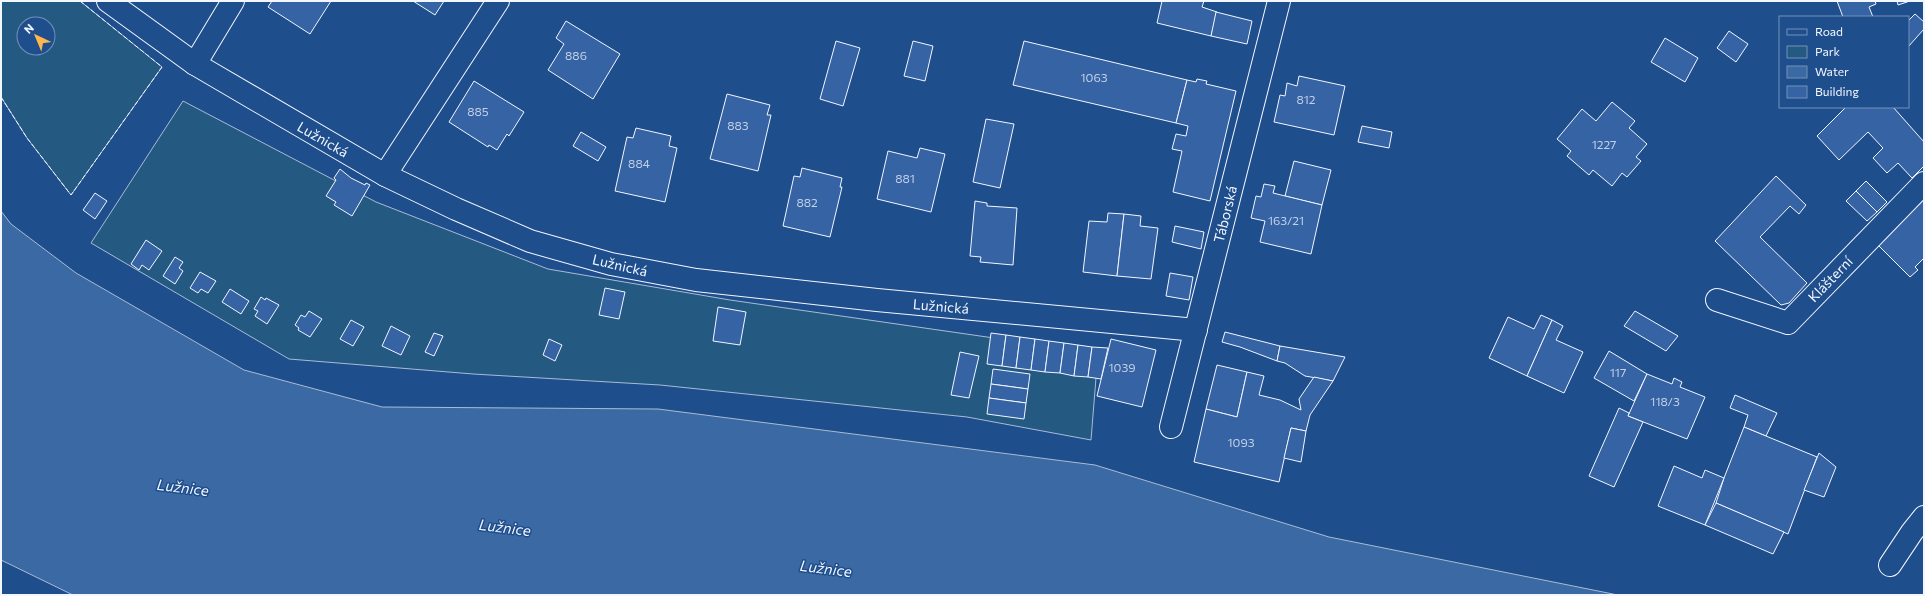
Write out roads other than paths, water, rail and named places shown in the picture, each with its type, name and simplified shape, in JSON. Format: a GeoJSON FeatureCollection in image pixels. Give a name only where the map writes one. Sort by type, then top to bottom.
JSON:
{"type":"FeatureCollection","features":[{"type":"Feature","properties":{"kind":"street","name":"Lužnická"},"geometry":{"type":"LineString","coordinates":[[108,1],[195,64],[385,175],[456,209],[530,241],[611,264],[711,282],[877,300],[1196,330]]}},
{"type":"Feature","properties":{"kind":"street"},"geometry":{"type":"LineString","coordinates":[[195,64],[233,1]]}},
{"type":"Feature","properties":{"kind":"street"},"geometry":{"type":"LineString","coordinates":[[385,175],[498,1]]}},
{"type":"Feature","properties":{"kind":"street","name":"Táborská"},"geometry":{"type":"LineString","coordinates":[[1171,427],[1279,1]]}},
{"type":"Feature","properties":{"kind":"street","name":"Klášterní"},"geometry":{"type":"LineString","coordinates":[[1717,300],[1788,323],[1924,183]]}},
{"type":"Feature","properties":{"kind":"street"},"geometry":{"type":"LineString","coordinates":[[1890,565],[1924,517]]}},
{"type":"Feature","properties":{"kind":"water","name":"Lužnice"},"geometry":{"type":"Polygon","coordinates":[[[1,211],[11,224],[76,273],[244,370],[382,407],[658,409],[1095,465],[1329,537],[1618,595],[73,595],[1,560],[1,211]]]}}]}
